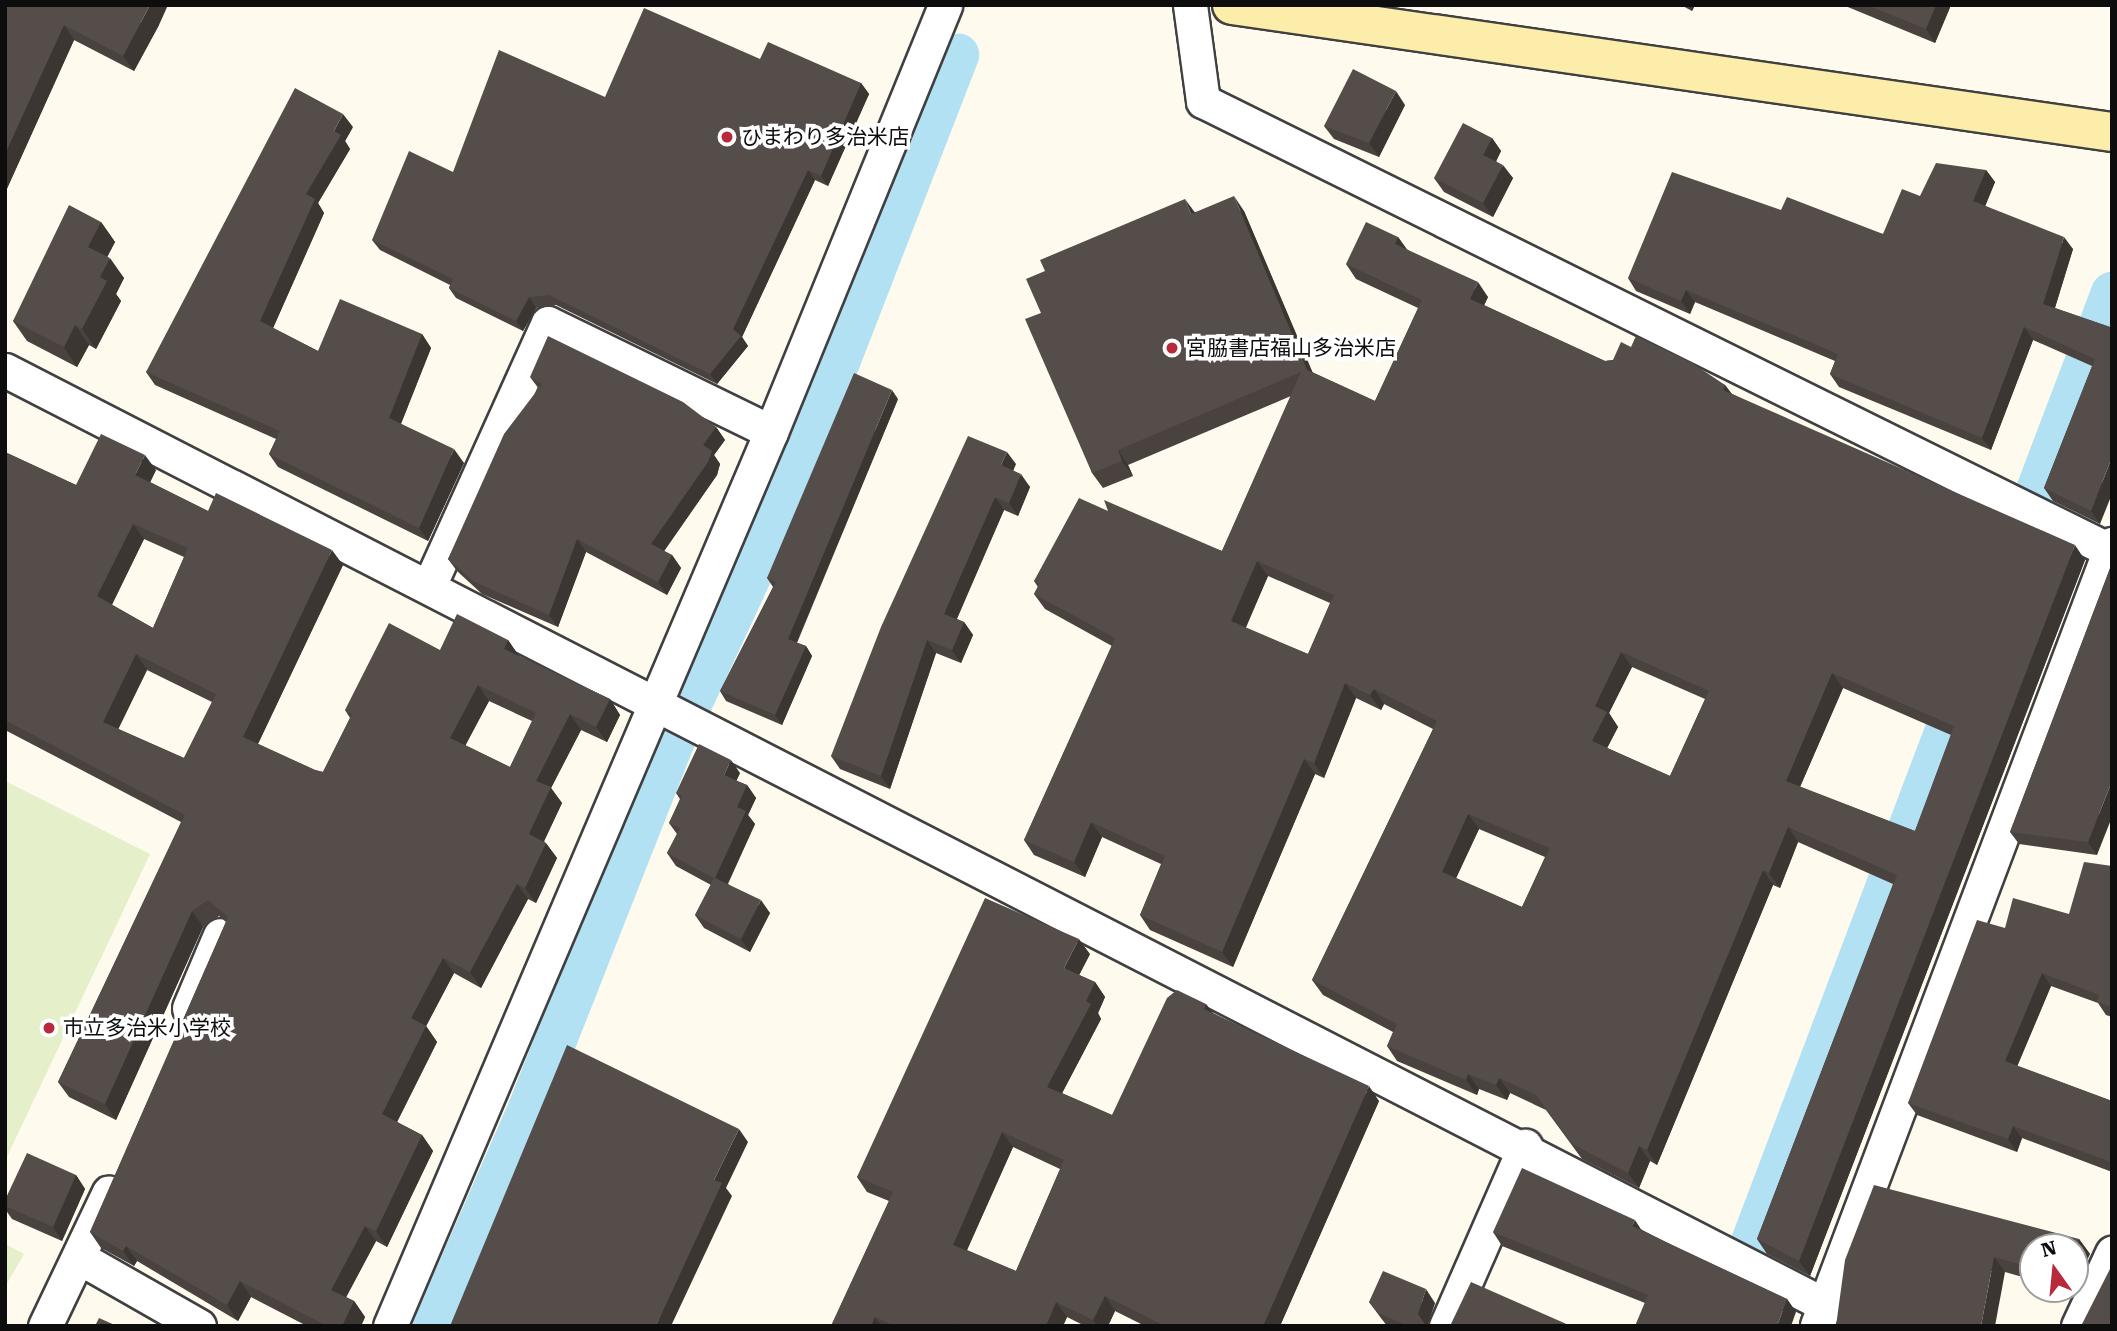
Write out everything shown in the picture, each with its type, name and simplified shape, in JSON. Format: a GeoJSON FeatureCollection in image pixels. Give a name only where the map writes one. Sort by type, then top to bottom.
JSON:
{"type":"FeatureCollection","features":[{"type":"Feature","properties":{"kind":"street"},"geometry":{"type":"LineString","coordinates":[[390,1326],[674,708],[771,432],[945,5]]}},
{"type":"Feature","properties":{"kind":"street"},"geometry":{"type":"LineString","coordinates":[[5,370],[674,708],[1525,1146],[1821,1315],[2111,547],[1203,101],[1190,5]]}},
{"type":"Feature","properties":{"kind":"street"},"geometry":{"type":"LineString","coordinates":[[1232,5],[2112,132]]}},
{"type":"Feature","properties":{"kind":"street"},"geometry":{"type":"LineString","coordinates":[[430,584],[548,323],[771,432]]}},
{"type":"Feature","properties":{"kind":"street"},"geometry":{"type":"LineString","coordinates":[[177,1034],[220,935]]}},
{"type":"Feature","properties":{"kind":"street"},"geometry":{"type":"LineString","coordinates":[[1446,1326],[1525,1146]]}},
{"type":"Feature","properties":{"kind":"street"},"geometry":{"type":"LineString","coordinates":[[45,1326],[80,1258],[123,1159]]}},
{"type":"Feature","properties":{"kind":"street"},"geometry":{"type":"LineString","coordinates":[[2078,1326],[2112,1253]]}},
{"type":"Feature","properties":{"kind":"street"},"geometry":{"type":"LineString","coordinates":[[80,1258],[199,1326]]}},
{"type":"Feature","properties":{"kind":"green space","name":"市立多治米小学校"},"geometry":{"type":"Polygon","coordinates":[[[5,781],[150,854],[5,1161],[5,781]]]}},
{"type":"Feature","properties":{"kind":"green space"},"geometry":{"type":"Polygon","coordinates":[[[5,1244],[24,1254],[5,1287],[5,1244]]]}},
{"type":"Feature","properties":{"kind":"building"},"geometry":{"type":"Polygon","coordinates":[[[5,5],[150,5],[123,56],[64,25],[5,154],[5,5]]]}},
{"type":"Feature","properties":{"kind":"building"},"geometry":{"type":"Polygon","coordinates":[[[1867,5],[1936,5],[1926,29],[1867,5]]]}},
{"type":"Feature","properties":{"kind":"building"},"geometry":{"type":"Polygon","coordinates":[[[644,8],[760,59],[768,42],[861,83],[821,176],[808,170],[733,329],[741,336],[710,374],[549,295],[529,297],[516,321],[449,288],[453,279],[372,240],[409,151],[453,172],[499,50],[605,97],[644,8]]]}},
{"type":"Feature","properties":{"kind":"building"},"geometry":{"type":"Polygon","coordinates":[[[1353,69],[1396,91],[1369,143],[1324,126],[1353,69]]]}},
{"type":"Feature","properties":{"kind":"building"},"geometry":{"type":"Polygon","coordinates":[[[295,88],[343,114],[334,131],[341,135],[306,194],[315,199],[260,321],[318,351],[340,299],[422,334],[389,418],[454,449],[419,528],[269,454],[280,431],[146,372],[295,88]]]}},
{"type":"Feature","properties":{"kind":"building"},"geometry":{"type":"Polygon","coordinates":[[[1463,123],[1492,138],[1483,155],[1503,165],[1483,203],[1434,178],[1463,123]]]}},
{"type":"Feature","properties":{"kind":"building"},"geometry":{"type":"Polygon","coordinates":[[[1936,163],[1986,170],[1973,201],[2064,237],[2043,304],[2110,327],[2112,321],[2112,457],[2091,511],[2044,488],[2095,359],[2024,327],[1982,438],[1830,374],[1838,354],[1686,290],[1681,301],[1628,278],[1672,172],[1781,210],[1787,197],[1883,234],[1902,189],[1920,196],[1936,163]]]}},
{"type":"Feature","properties":{"kind":"building"},"geometry":{"type":"Polygon","coordinates":[[[1234,196],[1307,370],[1375,401],[1422,300],[1346,264],[1366,222],[1398,237],[1395,244],[1478,282],[1470,299],[1605,361],[1613,360],[1621,342],[1631,347],[1636,336],[1692,363],[1725,385],[1723,390],[2075,545],[1799,1261],[1757,1239],[1897,875],[1788,827],[1769,873],[1763,870],[1647,1150],[1639,1146],[1628,1173],[1572,1144],[1536,1095],[1499,1078],[1496,1085],[1468,1074],[1466,1080],[1387,1046],[1397,1024],[1312,980],[1437,721],[1374,689],[1370,695],[1345,683],[1314,763],[1304,759],[1222,952],[1140,915],[1165,856],[1091,822],[1074,862],[1024,840],[1115,638],[1034,594],[1039,584],[1034,581],[1079,498],[1108,511],[1104,500],[1222,551],[1301,372],[1118,450],[1122,461],[1092,473],[1025,319],[1041,313],[1026,279],[1045,271],[1040,260],[1185,199],[1191,214],[1234,196]],[[1257,561],[1231,621],[1308,654],[1334,595],[1257,561]],[[1621,652],[1595,706],[1607,712],[1592,741],[1670,776],[1709,691],[1621,652]],[[1832,673],[1786,781],[1915,831],[1954,726],[1832,673]],[[1468,814],[1442,872],[1522,907],[1550,848],[1468,814]]]}},
{"type":"Feature","properties":{"kind":"building"},"geometry":{"type":"Polygon","coordinates":[[[69,205],[101,222],[88,247],[110,258],[100,277],[107,281],[82,329],[75,325],[64,347],[13,321],[69,205]]]}},
{"type":"Feature","properties":{"kind":"building"},"geometry":{"type":"Polygon","coordinates":[[[548,336],[683,402],[716,427],[703,445],[712,451],[708,462],[651,544],[672,555],[658,582],[577,539],[549,615],[473,581],[448,559],[504,434],[542,384],[530,377],[548,336]]]}},
{"type":"Feature","properties":{"kind":"building"},"geometry":{"type":"Polygon","coordinates":[[[854,373],[892,390],[788,639],[806,646],[775,715],[720,691],[776,582],[767,578],[854,373]]]}},
{"type":"Feature","properties":{"kind":"building"},"geometry":{"type":"Polygon","coordinates":[[[101,434],[145,455],[135,475],[208,511],[216,493],[332,550],[243,737],[315,770],[323,772],[352,714],[345,710],[389,623],[440,650],[457,614],[508,640],[504,649],[610,699],[596,727],[570,714],[536,781],[551,787],[529,834],[546,843],[525,888],[517,884],[470,972],[443,958],[411,1018],[426,1026],[382,1114],[422,1135],[376,1231],[365,1226],[331,1290],[354,1301],[342,1326],[327,1326],[240,1281],[227,1305],[126,1246],[123,1251],[90,1232],[228,917],[208,900],[192,911],[105,1104],[58,1082],[185,815],[5,720],[5,452],[76,485],[101,434]],[[133,524],[97,596],[153,628],[188,548],[133,524]],[[136,654],[103,722],[184,758],[216,694],[136,654]],[[478,685],[450,738],[510,767],[536,713],[478,685]]]}},
{"type":"Feature","properties":{"kind":"building"},"geometry":{"type":"Polygon","coordinates":[[[968,436],[1007,452],[1001,465],[1021,474],[1009,503],[995,497],[944,614],[964,622],[952,650],[927,640],[881,776],[831,756],[881,627],[968,436]]]}},
{"type":"Feature","properties":{"kind":"building"},"geometry":{"type":"Polygon","coordinates":[[[2112,563],[2112,781],[2088,842],[2010,832],[2112,563]]]}},
{"type":"Feature","properties":{"kind":"building"},"geometry":{"type":"Polygon","coordinates":[[[699,744],[731,760],[724,775],[747,785],[737,807],[746,811],[715,878],[761,900],[741,939],[695,915],[714,878],[667,853],[680,828],[669,823],[682,796],[676,793],[699,744]]]}},
{"type":"Feature","properties":{"kind":"building"},"geometry":{"type":"Polygon","coordinates":[[[2084,862],[2112,866],[2112,1007],[2097,1002],[2099,995],[2042,973],[2005,1061],[2112,1101],[2111,1162],[2013,1126],[2008,1139],[1908,1103],[1977,920],[2005,928],[2013,898],[2069,914],[2084,862]]]}},
{"type":"Feature","properties":{"kind":"building"},"geometry":{"type":"Polygon","coordinates":[[[985,898],[1079,939],[1064,968],[1095,982],[1086,1001],[1091,1004],[1047,1087],[1112,1115],[1167,998],[1177,990],[1206,1004],[1204,1009],[1369,1086],[1263,1326],[1165,1326],[1105,1296],[1093,1320],[1056,1302],[1046,1326],[965,1326],[958,1323],[956,1326],[895,1326],[875,1317],[871,1326],[831,1326],[893,1192],[857,1177],[985,898]],[[1002,1132],[953,1245],[1016,1271],[1064,1160],[1002,1132]]]}},
{"type":"Feature","properties":{"kind":"building"},"geometry":{"type":"Polygon","coordinates":[[[567,1045],[739,1129],[714,1180],[722,1183],[656,1326],[450,1326],[567,1045]]]}},
{"type":"Feature","properties":{"kind":"building"},"geometry":{"type":"Polygon","coordinates":[[[27,1153],[76,1175],[53,1227],[5,1206],[5,1200],[27,1153]]]}},
{"type":"Feature","properties":{"kind":"building"},"geometry":{"type":"Polygon","coordinates":[[[1522,1168],[1635,1220],[1632,1226],[1787,1299],[1777,1326],[1635,1326],[1648,1295],[1493,1232],[1522,1168]]]}},
{"type":"Feature","properties":{"kind":"building"},"geometry":{"type":"Polygon","coordinates":[[[1874,1185],[2056,1233],[2019,1233],[2019,1264],[1994,1257],[1981,1326],[1836,1326],[1845,1260],[1874,1185]]]}},
{"type":"Feature","properties":{"kind":"building"},"geometry":{"type":"Polygon","coordinates":[[[2112,1265],[2112,1326],[2081,1326],[2112,1265]]]}},
{"type":"Feature","properties":{"kind":"building"},"geometry":{"type":"Polygon","coordinates":[[[1383,1271],[1426,1289],[1418,1314],[1426,1326],[1408,1326],[1378,1313],[1369,1302],[1383,1271]]]}},
{"type":"Feature","properties":{"kind":"building"},"geometry":{"type":"Polygon","coordinates":[[[1471,1282],[1571,1326],[1450,1326],[1471,1282]]]}},
{"type":"Feature","properties":{"kind":"building"},"geometry":{"type":"Polygon","coordinates":[[[99,1318],[117,1326],[95,1326],[99,1318]]]}},
{"type":"Feature","properties":{"kind":"waterway"},"geometry":{"type":"LineString","coordinates":[[434,1326],[528,1111],[672,745],[784,504],[958,55]]}},
{"type":"Feature","properties":{"kind":"waterway"},"geometry":{"type":"LineString","coordinates":[[2015,548],[2112,293]]}},
{"type":"Feature","properties":{"kind":"waterway"},"geometry":{"type":"LineString","coordinates":[[1720,1326],[1965,680]]}},
{"type":"Feature","properties":{"kind":"place","name":"ひまわり多治米店"},"geometry":{"type":"Point","coordinates":[727,137]}},
{"type":"Feature","properties":{"kind":"place","name":"宮脇書店福山多治米店"},"geometry":{"type":"Point","coordinates":[1172,348]}},
{"type":"Feature","properties":{"kind":"place","name":"市立多治米小学校"},"geometry":{"type":"Point","coordinates":[49,1028]}}]}
